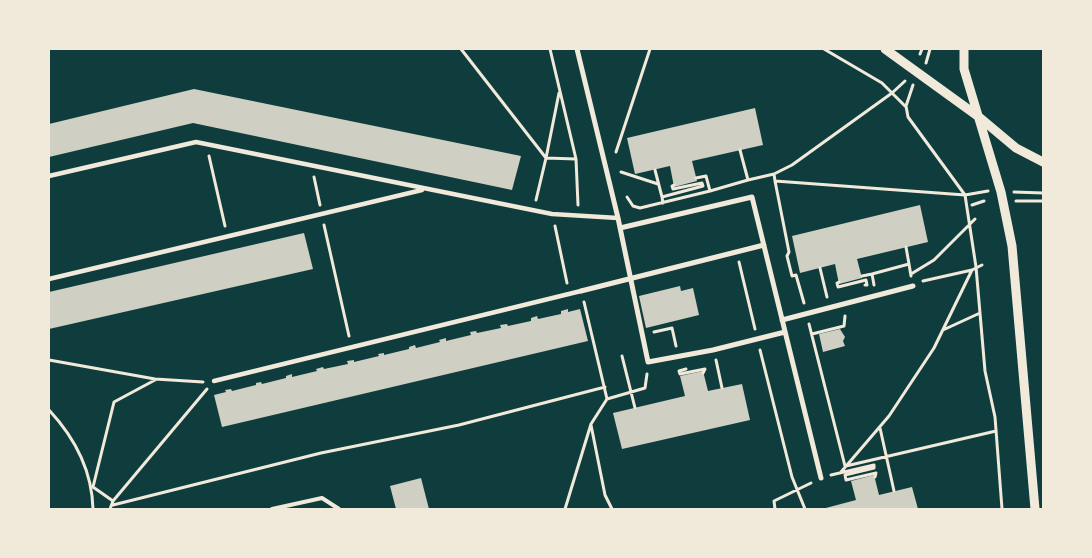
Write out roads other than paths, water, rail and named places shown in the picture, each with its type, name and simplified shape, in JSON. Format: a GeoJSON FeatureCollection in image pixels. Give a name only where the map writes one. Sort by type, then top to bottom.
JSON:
{"type":"FeatureCollection","features":[{"type":"Feature","properties":{"kind":"street"},"geometry":{"type":"LineString","coordinates":[[577,49],[618,218],[648,362],[713,350],[784,332]]}},
{"type":"Feature","properties":{"kind":"street"},"geometry":{"type":"LineString","coordinates":[[885,49],[979,117],[1016,148],[1043,162]]}},
{"type":"Feature","properties":{"kind":"street"},"geometry":{"type":"LineString","coordinates":[[964,49],[964,69],[1002,192],[1012,246],[1035,509]]}},
{"type":"Feature","properties":{"kind":"street"},"geometry":{"type":"LineString","coordinates":[[49,176],[196,142],[552,214],[618,218]]}},
{"type":"Feature","properties":{"kind":"street"},"geometry":{"type":"LineString","coordinates":[[49,278],[423,189]]}},
{"type":"Feature","properties":{"kind":"street"},"geometry":{"type":"LineString","coordinates":[[620,228],[752,198],[821,478]]}},
{"type":"Feature","properties":{"kind":"street"},"geometry":{"type":"LineString","coordinates":[[214,381],[764,245]]}},
{"type":"Feature","properties":{"kind":"street"},"geometry":{"type":"LineString","coordinates":[[782,320],[913,286]]}},
{"type":"Feature","properties":{"kind":"lane"},"geometry":{"type":"LineString","coordinates":[[272,509],[322,498],[339,509]]}}]}
